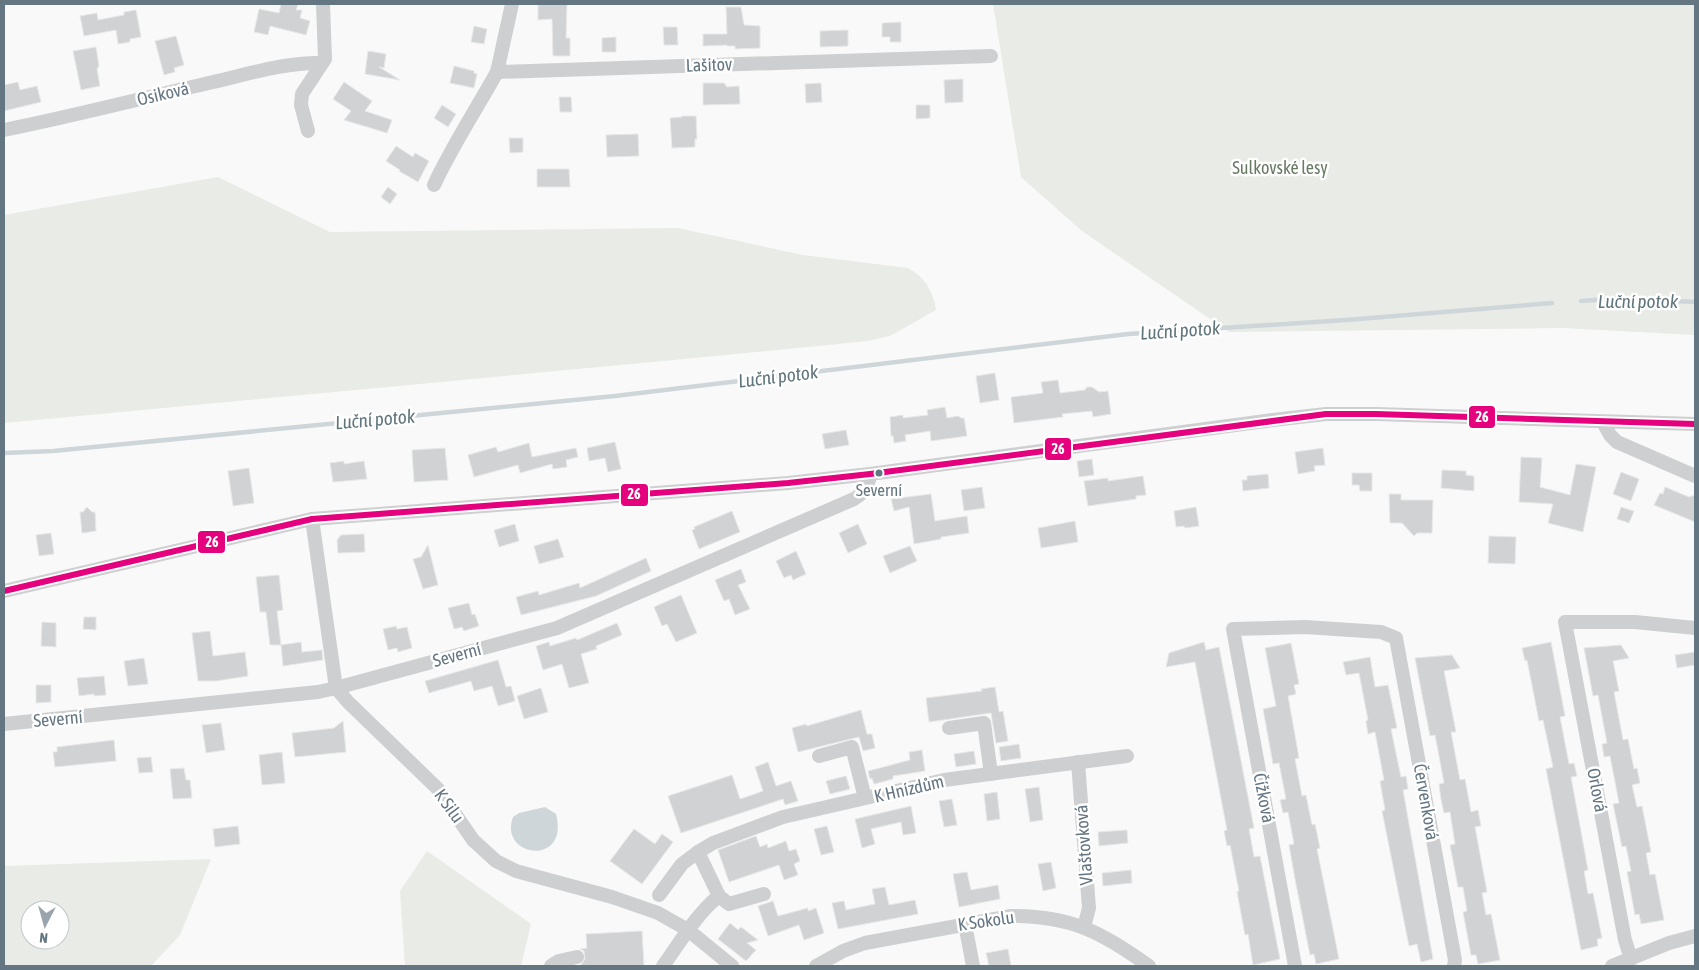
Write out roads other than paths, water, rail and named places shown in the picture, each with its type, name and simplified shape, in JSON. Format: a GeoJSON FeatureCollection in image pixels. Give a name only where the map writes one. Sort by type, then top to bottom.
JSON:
{"type":"FeatureCollection","features":[{"type":"Feature","properties":{"kind":"street"},"geometry":{"type":"LineString","coordinates":[[308,131],[301,105],[302,94],[325,59],[323,4]]}},
{"type":"Feature","properties":{"kind":"street"},"geometry":{"type":"LineString","coordinates":[[434,185],[449,152],[470,120],[497,72],[512,4]]}},
{"type":"Feature","properties":{"kind":"street","name":"Lašitov"},"geometry":{"type":"LineString","coordinates":[[497,72],[991,56]]}},
{"type":"Feature","properties":{"kind":"street","name":"Osiková"},"geometry":{"type":"LineString","coordinates":[[4,130],[78,115],[260,72],[310,63],[322,63]]}},
{"type":"Feature","properties":{"kind":"street"},"geometry":{"type":"LineString","coordinates":[[4,591],[312,519],[788,483],[870,474],[1326,414],[1386,414],[1695,424]]}},
{"type":"Feature","properties":{"kind":"street"},"geometry":{"type":"LineString","coordinates":[[1603,422],[1610,435],[1617,442],[1695,476]]}},
{"type":"Feature","properties":{"kind":"street","name":"Severní"},"geometry":{"type":"LineString","coordinates":[[4,724],[318,692],[557,628],[854,499],[868,486],[870,474]]}},
{"type":"Feature","properties":{"kind":"street"},"geometry":{"type":"LineString","coordinates":[[312,519],[336,688]]}},
{"type":"Feature","properties":{"kind":"street","name":"Orlová"},"geometry":{"type":"LineString","coordinates":[[1631,958],[1625,940],[1566,622],[1635,622],[1695,628]]}},
{"type":"Feature","properties":{"kind":"street","name":"Červenková"},"geometry":{"type":"LineString","coordinates":[[1233,629],[1305,627],[1382,632],[1396,638],[1455,960],[1454,966]]}},
{"type":"Feature","properties":{"kind":"street","name":"Čížková"},"geometry":{"type":"LineString","coordinates":[[1233,629],[1295,966]]}},
{"type":"Feature","properties":{"kind":"street","name":"K Silu"},"geometry":{"type":"LineString","coordinates":[[336,688],[348,702],[438,789],[472,840],[496,861],[516,871],[621,900],[658,913],[688,930],[732,966]]}},
{"type":"Feature","properties":{"kind":"street"},"geometry":{"type":"LineString","coordinates":[[949,728],[984,723],[991,774]]}},
{"type":"Feature","properties":{"kind":"street"},"geometry":{"type":"LineString","coordinates":[[819,756],[852,747],[865,798]]}},
{"type":"Feature","properties":{"kind":"street","name":"K Hnízdům"},"geometry":{"type":"LineString","coordinates":[[659,895],[682,864],[698,852],[713,843],[783,817],[944,780],[1128,756]]}},
{"type":"Feature","properties":{"kind":"street","name":"Vlaštovková"},"geometry":{"type":"LineString","coordinates":[[1078,762],[1089,908],[1084,927]]}},
{"type":"Feature","properties":{"kind":"street"},"geometry":{"type":"LineString","coordinates":[[698,852],[719,896],[729,904],[764,894]]}},
{"type":"Feature","properties":{"kind":"street"},"geometry":{"type":"LineString","coordinates":[[663,966],[688,930],[719,896]]}},
{"type":"Feature","properties":{"kind":"street","name":"K Sokolu"},"geometry":{"type":"LineString","coordinates":[[816,966],[843,951],[865,943],[1011,916],[1036,916],[1060,920],[1103,935],[1149,966]]}},
{"type":"Feature","properties":{"kind":"street"},"geometry":{"type":"LineString","coordinates":[[965,924],[973,966]]}},
{"type":"Feature","properties":{"kind":"street"},"geometry":{"type":"LineString","coordinates":[[1612,966],[1669,943],[1695,936]]}},
{"type":"Feature","properties":{"kind":"street"},"geometry":{"type":"LineString","coordinates":[[551,966],[559,960],[577,958]]}},
{"type":"Feature","properties":{"kind":"waterway","name":"Luční potok"},"geometry":{"type":"LineString","coordinates":[[1581,301],[1619,298],[1695,302]]}},
{"type":"Feature","properties":{"kind":"waterway","name":"Luční potok"},"geometry":{"type":"LineString","coordinates":[[4,453],[53,451],[615,396],[1128,334],[1346,320],[1552,303]]}},
{"type":"Feature","properties":{"kind":"place","name":"Severní"},"geometry":{"type":"Point","coordinates":[879,473]}},
{"type":"Feature","properties":{"kind":"park label","name":"Sulkovské lesy"},"geometry":{"type":"Point","coordinates":[1280,168]}}]}
